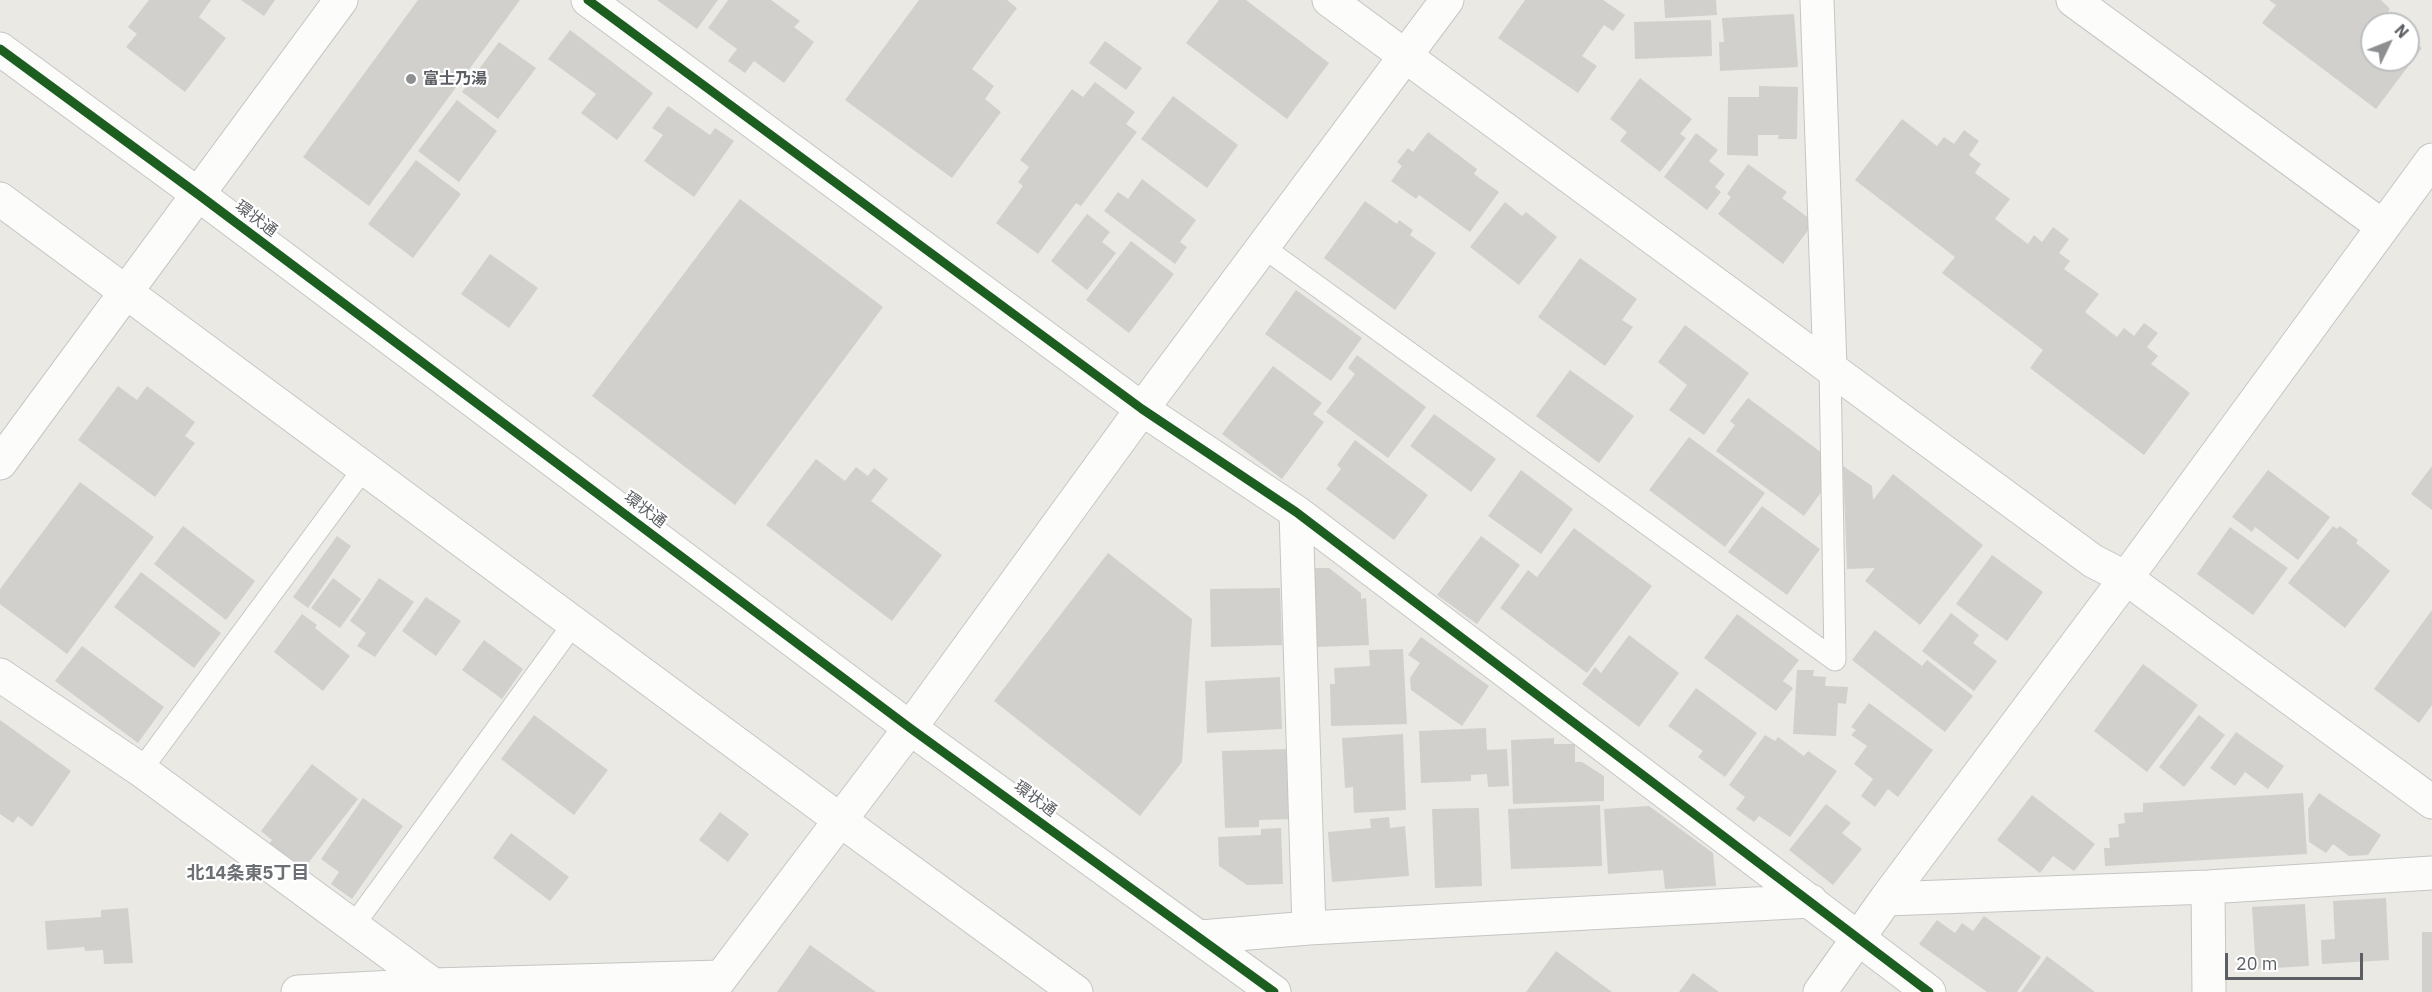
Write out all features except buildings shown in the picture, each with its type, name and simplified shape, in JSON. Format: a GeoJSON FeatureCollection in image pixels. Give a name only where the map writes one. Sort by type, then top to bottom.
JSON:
{"type":"FeatureCollection","features":[{"type":"Feature","properties":{"kind":"street"},"geometry":{"type":"LineString","coordinates":[[0,463],[341,0]]}},
{"type":"Feature","properties":{"kind":"street"},"geometry":{"type":"LineString","coordinates":[[588,0],[1143,409],[1296,512],[1929,992]]}},
{"type":"Feature","properties":{"kind":"street"},"geometry":{"type":"LineString","coordinates":[[1329,0],[2094,561],[2126,578],[2432,802]]}},
{"type":"Feature","properties":{"kind":"street"},"geometry":{"type":"LineString","coordinates":[[298,992],[715,985],[910,728],[1143,409],[1447,0]]}},
{"type":"Feature","properties":{"kind":"street"},"geometry":{"type":"LineString","coordinates":[[1817,0],[1830,367]]}},
{"type":"Feature","properties":{"kind":"street"},"geometry":{"type":"LineString","coordinates":[[2073,0],[2382,225]]}},
{"type":"Feature","properties":{"kind":"street","name":"環状通"},"geometry":{"type":"LineString","coordinates":[[0,48],[910,728],[1274,992]]}},
{"type":"Feature","properties":{"kind":"street"},"geometry":{"type":"LineString","coordinates":[[1820,992],[1886,899],[2126,578],[2432,159]]}},
{"type":"Feature","properties":{"kind":"street"},"geometry":{"type":"LineString","coordinates":[[0,199],[1076,992]]}},
{"type":"Feature","properties":{"kind":"street"},"geometry":{"type":"LineString","coordinates":[[1296,512],[1309,928]]}},
{"type":"Feature","properties":{"kind":"street"},"geometry":{"type":"LineString","coordinates":[[0,675],[141,770],[438,988]]}},
{"type":"Feature","properties":{"kind":"street"},"geometry":{"type":"LineString","coordinates":[[1886,899],[2208,887],[2432,873]]}},
{"type":"Feature","properties":{"kind":"street"},"geometry":{"type":"LineString","coordinates":[[2208,887],[2209,992]]}},
{"type":"Feature","properties":{"kind":"street"},"geometry":{"type":"LineString","coordinates":[[1201,938],[1309,928],[1810,901]]}},
{"type":"Feature","properties":{"kind":"lane"},"geometry":{"type":"LineString","coordinates":[[1263,247],[1835,660],[1830,367]]}},
{"type":"Feature","properties":{"kind":"lane"},"geometry":{"type":"LineString","coordinates":[[141,770],[364,468]]}},
{"type":"Feature","properties":{"kind":"lane"},"geometry":{"type":"LineString","coordinates":[[353,926],[574,623]]}},
{"type":"Feature","properties":{"kind":"cycle path"},"geometry":{"type":"LineString","coordinates":[[588,0],[1142,409],[1296,512],[1929,992]]}},
{"type":"Feature","properties":{"kind":"cycle path"},"geometry":{"type":"LineString","coordinates":[[0,49],[199,195],[910,728],[1274,992]]}},
{"type":"Feature","properties":{"kind":"place","name":"富士乃湯"},"geometry":{"type":"Point","coordinates":[411,79]}},
{"type":"Feature","properties":{"kind":"district","name":"北14条東5丁目"},"geometry":{"type":"Point","coordinates":[248,874]}}]}
